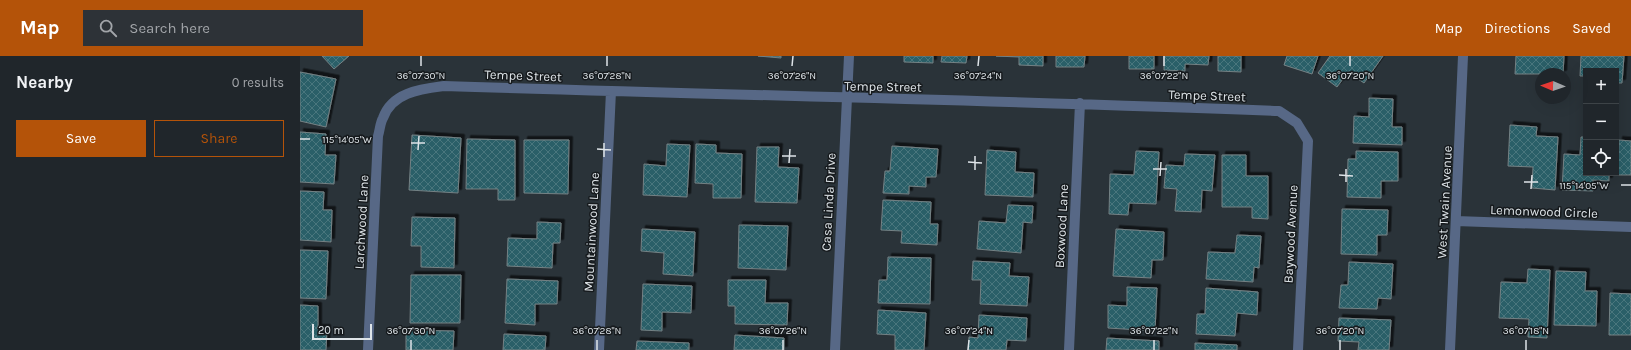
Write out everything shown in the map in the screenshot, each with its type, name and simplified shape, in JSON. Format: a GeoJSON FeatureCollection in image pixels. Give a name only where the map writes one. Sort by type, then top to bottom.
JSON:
{"type":"FeatureCollection","features":[{"type":"Feature","properties":{"kind":"street","name":"Casa Linda Drive"},"geometry":{"type":"LineString","coordinates":[[835,350],[849,56]]}},
{"type":"Feature","properties":{"kind":"street","name":"West Twain Avenue"},"geometry":{"type":"LineString","coordinates":[[1450,350],[1464,56]]}},
{"type":"Feature","properties":{"kind":"street","name":"Tempe Street"},"geometry":{"type":"LineString","coordinates":[[396,100],[416,90],[444,86],[846,98],[1080,103],[1279,111],[1297,123]]}},
{"type":"Feature","properties":{"kind":"street","name":"Mountainwood Lane"},"geometry":{"type":"LineString","coordinates":[[599,350],[611,91]]}},
{"type":"Feature","properties":{"kind":"street","name":"Larchwood Lane"},"geometry":{"type":"LineString","coordinates":[[368,350],[378,136],[383,116],[396,100]]}},
{"type":"Feature","properties":{"kind":"street","name":"Boxwood Lane"},"geometry":{"type":"LineString","coordinates":[[1069,350],[1080,103]]}},
{"type":"Feature","properties":{"kind":"street","name":"Baywood Avenue"},"geometry":{"type":"LineString","coordinates":[[1297,123],[1308,141],[1298,350]]}},
{"type":"Feature","properties":{"kind":"street","name":"Lemonwood Circle"},"geometry":{"type":"LineString","coordinates":[[1456,221],[1631,227]]}},
{"type":"Feature","properties":{"kind":"building"},"geometry":{"type":"Polygon","coordinates":[[[322,56],[349,56],[334,69],[322,56]]]}},
{"type":"Feature","properties":{"kind":"building"},"geometry":{"type":"Polygon","coordinates":[[[758,56],[781,56],[781,58],[758,56]]]}},
{"type":"Feature","properties":{"kind":"building"},"geometry":{"type":"Polygon","coordinates":[[[904,56],[933,56],[933,63],[904,62],[904,56]]]}},
{"type":"Feature","properties":{"kind":"building"},"geometry":{"type":"Polygon","coordinates":[[[942,56],[967,56],[966,63],[941,62],[942,56]]]}},
{"type":"Feature","properties":{"kind":"building"},"geometry":{"type":"Polygon","coordinates":[[[996,56],[1043,56],[1043,66],[1019,65],[1019,57],[996,56]]]}},
{"type":"Feature","properties":{"kind":"building"},"geometry":{"type":"Polygon","coordinates":[[[1056,56],[1085,56],[1084,67],[1056,67],[1056,56]]]}},
{"type":"Feature","properties":{"kind":"building"},"geometry":{"type":"Polygon","coordinates":[[[1129,56],[1154,56],[1154,69],[1129,69],[1129,56]]]}},
{"type":"Feature","properties":{"kind":"building"},"geometry":{"type":"Polygon","coordinates":[[[1164,56],[1209,56],[1208,65],[1185,64],[1185,71],[1164,70],[1164,56]]]}},
{"type":"Feature","properties":{"kind":"building"},"geometry":{"type":"Polygon","coordinates":[[[1218,56],[1241,56],[1241,72],[1218,71],[1218,56]]]}},
{"type":"Feature","properties":{"kind":"building"},"geometry":{"type":"Polygon","coordinates":[[[1287,56],[1318,56],[1312,74],[1284,65],[1287,56]]]}},
{"type":"Feature","properties":{"kind":"building"},"geometry":{"type":"Polygon","coordinates":[[[1330,56],[1383,56],[1364,83],[1348,72],[1337,87],[1318,73],[1330,56]]]}},
{"type":"Feature","properties":{"kind":"building"},"geometry":{"type":"Polygon","coordinates":[[[1516,56],[1564,56],[1563,68],[1535,68],[1535,74],[1515,74],[1516,56]]]}},
{"type":"Feature","properties":{"kind":"building"},"geometry":{"type":"Polygon","coordinates":[[[1581,56],[1624,56],[1622,83],[1619,83],[1619,68],[1583,68],[1583,76],[1580,76],[1581,56]]]}},
{"type":"Feature","properties":{"kind":"building"},"geometry":{"type":"Polygon","coordinates":[[[300,72],[336,79],[326,127],[300,121],[300,72]]]}},
{"type":"Feature","properties":{"kind":"building"},"geometry":{"type":"Polygon","coordinates":[[[1369,98],[1393,99],[1392,127],[1402,127],[1402,145],[1353,143],[1354,116],[1369,117],[1369,98]]]}},
{"type":"Feature","properties":{"kind":"building"},"geometry":{"type":"Polygon","coordinates":[[[1510,125],[1537,127],[1536,136],[1558,137],[1555,190],[1532,188],[1533,167],[1508,166],[1510,125]]]}},
{"type":"Feature","properties":{"kind":"building"},"geometry":{"type":"Polygon","coordinates":[[[300,132],[326,134],[325,155],[336,155],[334,184],[300,182],[300,132]]]}},
{"type":"Feature","properties":{"kind":"building"},"geometry":{"type":"Polygon","coordinates":[[[412,135],[461,138],[458,193],[409,190],[412,135]]]}},
{"type":"Feature","properties":{"kind":"building"},"geometry":{"type":"Polygon","coordinates":[[[1581,137],[1583,137],[1583,176],[1609,176],[1609,181],[1593,180],[1593,191],[1562,190],[1564,154],[1580,155],[1581,137]]]}},
{"type":"Feature","properties":{"kind":"building"},"geometry":{"type":"Polygon","coordinates":[[[467,139],[515,140],[515,200],[498,200],[498,189],[466,189],[467,139]]]}},
{"type":"Feature","properties":{"kind":"building"},"geometry":{"type":"Polygon","coordinates":[[[524,140],[569,140],[568,194],[524,193],[524,140]]]}},
{"type":"Feature","properties":{"kind":"building"},"geometry":{"type":"Polygon","coordinates":[[[1619,140],[1631,141],[1631,175],[1619,175],[1619,140]]]}},
{"type":"Feature","properties":{"kind":"building"},"geometry":{"type":"Polygon","coordinates":[[[667,144],[690,145],[687,197],[643,195],[644,164],[666,166],[667,144]]]}},
{"type":"Feature","properties":{"kind":"building"},"geometry":{"type":"Polygon","coordinates":[[[696,144],[716,145],[716,153],[742,154],[741,198],[713,198],[713,184],[695,183],[696,144]]]}},
{"type":"Feature","properties":{"kind":"building"},"geometry":{"type":"Polygon","coordinates":[[[892,146],[938,149],[936,177],[926,177],[926,187],[909,186],[909,194],[883,193],[885,171],[890,171],[892,146]]]}},
{"type":"Feature","properties":{"kind":"building"},"geometry":{"type":"Polygon","coordinates":[[[757,147],[779,147],[778,167],[799,168],[797,203],[755,202],[757,147]]]}},
{"type":"Feature","properties":{"kind":"building"},"geometry":{"type":"Polygon","coordinates":[[[987,150],[1016,152],[1015,172],[1034,173],[1033,197],[985,195],[987,150]]]}},
{"type":"Feature","properties":{"kind":"building"},"geometry":{"type":"Polygon","coordinates":[[[1136,151],[1159,152],[1156,204],[1129,203],[1128,215],[1109,214],[1110,174],[1134,175],[1136,151]]]}},
{"type":"Feature","properties":{"kind":"building"},"geometry":{"type":"Polygon","coordinates":[[[1356,151],[1398,152],[1398,181],[1381,181],[1381,198],[1347,197],[1348,159],[1356,159],[1356,151]]]}},
{"type":"Feature","properties":{"kind":"building"},"geometry":{"type":"Polygon","coordinates":[[[1185,154],[1215,155],[1212,191],[1202,190],[1201,212],[1175,211],[1177,189],[1164,188],[1166,165],[1184,166],[1185,154]]]}},
{"type":"Feature","properties":{"kind":"building"},"geometry":{"type":"Polygon","coordinates":[[[1222,155],[1246,155],[1246,176],[1268,176],[1268,219],[1252,218],[1252,207],[1222,207],[1222,155]]]}},
{"type":"Feature","properties":{"kind":"building"},"geometry":{"type":"Polygon","coordinates":[[[300,191],[324,192],[323,210],[332,210],[331,242],[300,240],[300,191]]]}},
{"type":"Feature","properties":{"kind":"building"},"geometry":{"type":"Polygon","coordinates":[[[883,200],[931,202],[930,224],[938,224],[937,245],[901,243],[902,231],[881,230],[883,200]]]}},
{"type":"Feature","properties":{"kind":"building"},"geometry":{"type":"Polygon","coordinates":[[[1008,205],[1033,206],[1032,223],[1023,222],[1021,253],[977,249],[979,221],[1006,223],[1008,205]]]}},
{"type":"Feature","properties":{"kind":"building"},"geometry":{"type":"Polygon","coordinates":[[[1342,209],[1388,210],[1387,235],[1377,235],[1377,255],[1341,254],[1342,209]]]}},
{"type":"Feature","properties":{"kind":"building"},"geometry":{"type":"Polygon","coordinates":[[[412,217],[455,218],[454,268],[421,267],[421,246],[411,246],[412,217]]]}},
{"type":"Feature","properties":{"kind":"building"},"geometry":{"type":"Polygon","coordinates":[[[537,222],[561,223],[560,243],[553,243],[552,268],[507,266],[508,238],[537,239],[537,222]]]}},
{"type":"Feature","properties":{"kind":"building"},"geometry":{"type":"Polygon","coordinates":[[[739,225],[788,226],[786,270],[738,268],[739,225]]]}},
{"type":"Feature","properties":{"kind":"building"},"geometry":{"type":"Polygon","coordinates":[[[642,229],[695,232],[693,276],[663,274],[664,253],[641,251],[642,229]]]}},
{"type":"Feature","properties":{"kind":"building"},"geometry":{"type":"Polygon","coordinates":[[[1116,229],[1164,232],[1163,260],[1152,260],[1151,278],[1113,276],[1116,229]]]}},
{"type":"Feature","properties":{"kind":"building"},"geometry":{"type":"Polygon","coordinates":[[[1237,235],[1261,236],[1259,268],[1254,267],[1253,282],[1206,279],[1208,252],[1235,253],[1237,235]]]}},
{"type":"Feature","properties":{"kind":"building"},"geometry":{"type":"Polygon","coordinates":[[[300,250],[328,251],[326,299],[300,298],[300,250]]]}},
{"type":"Feature","properties":{"kind":"building"},"geometry":{"type":"Polygon","coordinates":[[[888,257],[931,258],[930,304],[878,303],[879,280],[887,280],[888,257]]]}},
{"type":"Feature","properties":{"kind":"building"},"geometry":{"type":"Polygon","coordinates":[[[973,261],[1010,263],[1009,276],[1029,277],[1027,306],[980,304],[981,280],[972,280],[973,261]]]}},
{"type":"Feature","properties":{"kind":"building"},"geometry":{"type":"Polygon","coordinates":[[[1349,262],[1393,264],[1391,299],[1378,298],[1377,309],[1339,308],[1341,285],[1348,285],[1349,262]]]}},
{"type":"Feature","properties":{"kind":"building"},"geometry":{"type":"Polygon","coordinates":[[[1528,269],[1550,270],[1547,338],[1528,337],[1529,319],[1499,318],[1501,282],[1527,283],[1528,269]]]}},
{"type":"Feature","properties":{"kind":"building"},"geometry":{"type":"Polygon","coordinates":[[[1556,271],[1586,272],[1585,291],[1597,291],[1596,326],[1554,325],[1556,271]]]}},
{"type":"Feature","properties":{"kind":"building"},"geometry":{"type":"Polygon","coordinates":[[[411,275],[461,275],[460,323],[410,323],[411,275]]]}},
{"type":"Feature","properties":{"kind":"building"},"geometry":{"type":"Polygon","coordinates":[[[507,279],[558,281],[557,304],[535,304],[535,325],[505,323],[507,279]]]}},
{"type":"Feature","properties":{"kind":"building"},"geometry":{"type":"Polygon","coordinates":[[[728,280],[766,280],[765,303],[788,303],[787,325],[735,324],[735,306],[728,306],[728,280]]]}},
{"type":"Feature","properties":{"kind":"building"},"geometry":{"type":"Polygon","coordinates":[[[643,284],[692,286],[691,313],[662,312],[662,331],[641,330],[643,284]]]}},
{"type":"Feature","properties":{"kind":"building"},"geometry":{"type":"Polygon","coordinates":[[[1127,287],[1157,288],[1155,331],[1108,328],[1108,305],[1127,306],[1127,287]]]}},
{"type":"Feature","properties":{"kind":"building"},"geometry":{"type":"Polygon","coordinates":[[[1206,288],[1258,292],[1257,315],[1237,313],[1235,336],[1196,334],[1197,314],[1205,314],[1206,288]]]}},
{"type":"Feature","properties":{"kind":"building"},"geometry":{"type":"Polygon","coordinates":[[[1610,293],[1631,294],[1631,335],[1609,335],[1610,293]]]}},
{"type":"Feature","properties":{"kind":"building"},"geometry":{"type":"Polygon","coordinates":[[[300,305],[318,306],[318,328],[327,328],[326,350],[300,350],[300,305]]]}},
{"type":"Feature","properties":{"kind":"building"},"geometry":{"type":"Polygon","coordinates":[[[878,310],[926,313],[924,350],[895,350],[895,335],[877,334],[878,310]]]}},
{"type":"Feature","properties":{"kind":"building"},"geometry":{"type":"Polygon","coordinates":[[[979,315],[1027,318],[1026,341],[1007,340],[1006,350],[968,350],[969,337],[978,338],[979,315]]]}},
{"type":"Feature","properties":{"kind":"building"},"geometry":{"type":"Polygon","coordinates":[[[1339,318],[1391,320],[1389,350],[1358,350],[1359,342],[1338,341],[1339,318]]]}},
{"type":"Feature","properties":{"kind":"building"},"geometry":{"type":"Polygon","coordinates":[[[406,330],[454,331],[453,350],[406,350],[406,330]]]}},
{"type":"Feature","properties":{"kind":"building"},"geometry":{"type":"Polygon","coordinates":[[[504,334],[546,336],[545,350],[503,350],[504,334]]]}},
{"type":"Feature","properties":{"kind":"building"},"geometry":{"type":"Polygon","coordinates":[[[735,335],[784,338],[784,350],[734,350],[735,335]]]}},
{"type":"Feature","properties":{"kind":"building"},"geometry":{"type":"Polygon","coordinates":[[[1107,338],[1159,341],[1159,350],[1106,350],[1107,338]]]}},
{"type":"Feature","properties":{"kind":"building"},"geometry":{"type":"Polygon","coordinates":[[[637,341],[689,343],[689,350],[636,350],[637,341]]]}},
{"type":"Feature","properties":{"kind":"building"},"geometry":{"type":"Polygon","coordinates":[[[1195,343],[1237,345],[1237,350],[1195,350],[1195,343]]]}}]}
